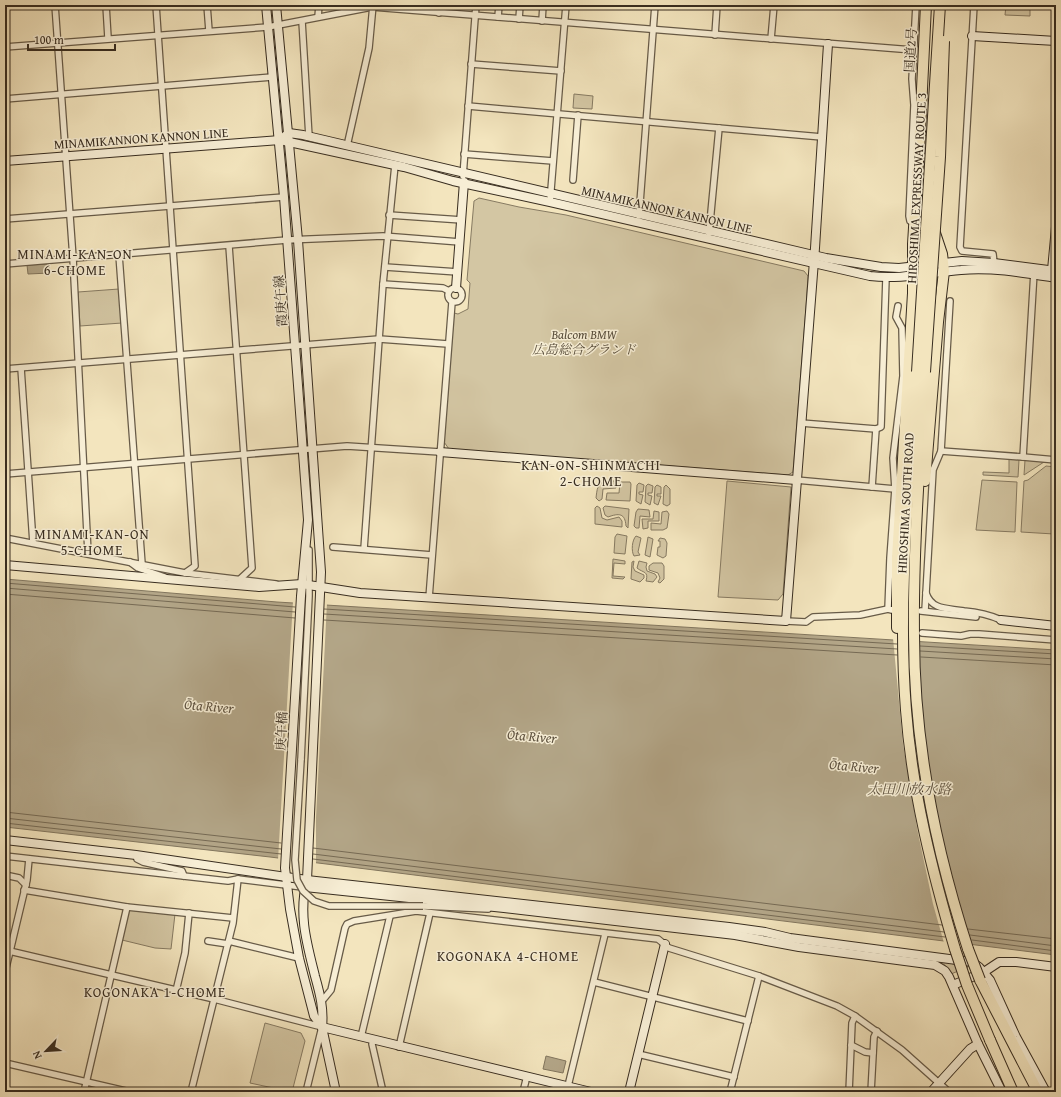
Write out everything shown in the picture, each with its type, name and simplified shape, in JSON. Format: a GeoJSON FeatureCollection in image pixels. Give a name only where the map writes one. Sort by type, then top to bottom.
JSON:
{"type":"FeatureCollection","features":[{"type":"Feature","properties":{"kind":"highway","name":"国道2号"},"geometry":{"type":"LineString","coordinates":[[926,5],[919,145],[920,185],[924,209],[937,239],[943,267]]}},
{"type":"Feature","properties":{"kind":"highway","name":"HIROSHIMA EXPRESSWAY ROUTE 3"},"geometry":{"type":"LineString","coordinates":[[921,372],[940,5]]}},
{"type":"Feature","properties":{"kind":"highway","name":"HIROSHIMA EXPRESSWAY ROUTE 3"},"geometry":{"type":"LineString","coordinates":[[921,372],[940,157],[944,5]]}},
{"type":"Feature","properties":{"kind":"highway","name":"国道2号"},"geometry":{"type":"LineString","coordinates":[[909,635],[897,577],[914,270],[914,223],[917,156],[919,145]]}},
{"type":"Feature","properties":{"kind":"highway"},"geometry":{"type":"LineString","coordinates":[[915,560],[922,528],[943,267]]}},
{"type":"Feature","properties":{"kind":"highway","name":"HIROSHIMA SOUTH ROAD"},"geometry":{"type":"LineString","coordinates":[[921,372],[915,560],[909,635],[900,672],[914,775],[924,832],[939,893],[955,949],[976,1007],[1013,1092]]}},
{"type":"Feature","properties":{"kind":"highway","name":"HIROSHIMA SOUTH ROAD"},"geometry":{"type":"LineString","coordinates":[[909,635],[905,558],[921,372]]}},
{"type":"Feature","properties":{"kind":"highway"},"geometry":{"type":"LineString","coordinates":[[909,635],[925,776],[946,879],[968,950],[1038,1092]]}},
{"type":"Feature","properties":{"kind":"street"},"geometry":{"type":"LineString","coordinates":[[55,5],[73,258],[88,553]]}},
{"type":"Feature","properties":{"kind":"street"},"geometry":{"type":"LineString","coordinates":[[106,5],[108,38]]}},
{"type":"Feature","properties":{"kind":"street"},"geometry":{"type":"LineString","coordinates":[[156,5],[195,566],[185,573]]}},
{"type":"Feature","properties":{"kind":"street"},"geometry":{"type":"LineString","coordinates":[[208,5],[210,31]]}},
{"type":"Feature","properties":{"kind":"street","name":"霞庚午線"},"geometry":{"type":"LineString","coordinates":[[266,5],[272,77],[280,140],[304,450],[308,520],[305,596]]}},
{"type":"Feature","properties":{"kind":"street"},"geometry":{"type":"LineString","coordinates":[[276,5],[298,240],[314,448],[321,586],[307,869],[306,884],[302,899],[306,940],[322,1001],[323,1015],[322,1028],[306,1092]]}},
{"type":"Feature","properties":{"kind":"street"},"geometry":{"type":"LineString","coordinates":[[318,17],[319,5]]}},
{"type":"Feature","properties":{"kind":"street"},"geometry":{"type":"LineString","coordinates":[[439,13],[440,5]]}},
{"type":"Feature","properties":{"kind":"street"},"geometry":{"type":"LineString","coordinates":[[429,598],[452,302],[448,297],[458,272],[462,220],[464,154],[476,5]]}},
{"type":"Feature","properties":{"kind":"street"},"geometry":{"type":"LineString","coordinates":[[498,17],[499,5]]}},
{"type":"Feature","properties":{"kind":"street"},"geometry":{"type":"LineString","coordinates":[[519,19],[520,5]]}},
{"type":"Feature","properties":{"kind":"street"},"geometry":{"type":"LineString","coordinates":[[542,20],[543,5]]}},
{"type":"Feature","properties":{"kind":"street"},"geometry":{"type":"LineString","coordinates":[[550,198],[566,5]]}},
{"type":"Feature","properties":{"kind":"street"},"geometry":{"type":"LineString","coordinates":[[638,218],[647,122],[655,5]]}},
{"type":"Feature","properties":{"kind":"street"},"geometry":{"type":"LineString","coordinates":[[715,35],[717,5]]}},
{"type":"Feature","properties":{"kind":"street"},"geometry":{"type":"LineString","coordinates":[[771,39],[774,5]]}},
{"type":"Feature","properties":{"kind":"street"},"geometry":{"type":"LineString","coordinates":[[914,223],[910,221],[909,216],[914,105],[912,78],[916,5]]}},
{"type":"Feature","properties":{"kind":"street"},"geometry":{"type":"LineString","coordinates":[[974,5],[960,247],[962,252],[993,254],[994,263]]}},
{"type":"Feature","properties":{"kind":"street"},"geometry":{"type":"LineString","coordinates":[[5,47],[278,25],[373,6],[406,8],[475,16],[913,50]]}},
{"type":"Feature","properties":{"kind":"street"},"geometry":{"type":"LineString","coordinates":[[347,146],[369,48],[373,6]]}},
{"type":"Feature","properties":{"kind":"street"},"geometry":{"type":"LineString","coordinates":[[302,21],[310,130],[309,137]]}},
{"type":"Feature","properties":{"kind":"street"},"geometry":{"type":"LineString","coordinates":[[972,36],[1056,41]]}},
{"type":"Feature","properties":{"kind":"street"},"geometry":{"type":"LineString","coordinates":[[786,621],[800,423],[814,259],[828,44]]}},
{"type":"Feature","properties":{"kind":"street"},"geometry":{"type":"LineString","coordinates":[[471,64],[561,71]]}},
{"type":"Feature","properties":{"kind":"street"},"geometry":{"type":"LineString","coordinates":[[5,99],[272,77]]}},
{"type":"Feature","properties":{"kind":"street"},"geometry":{"type":"LineString","coordinates":[[468,106],[822,137]]}},
{"type":"Feature","properties":{"kind":"street"},"geometry":{"type":"LineString","coordinates":[[573,180],[578,115]]}},
{"type":"Feature","properties":{"kind":"street"},"geometry":{"type":"LineString","coordinates":[[708,235],[719,128]]}},
{"type":"Feature","properties":{"kind":"street"},"geometry":{"type":"LineString","coordinates":[[280,140],[289,133]]}},
{"type":"Feature","properties":{"kind":"street","name":"MINAMIKANNON KANNON LINE"},"geometry":{"type":"LineString","coordinates":[[289,133],[347,146],[464,178],[814,259],[870,276],[886,278],[914,270],[943,267],[1055,273]]}},
{"type":"Feature","properties":{"kind":"street","name":"MINAMIKANNON KANNON LINE"},"geometry":{"type":"LineString","coordinates":[[5,161],[280,140],[394,165],[453,181],[464,178]]}},
{"type":"Feature","properties":{"kind":"street"},"geometry":{"type":"LineString","coordinates":[[464,154],[553,161]]}},
{"type":"Feature","properties":{"kind":"street"},"geometry":{"type":"LineString","coordinates":[[364,549],[383,284],[394,165]]}},
{"type":"Feature","properties":{"kind":"street"},"geometry":{"type":"LineString","coordinates":[[5,219],[284,197]]}},
{"type":"Feature","properties":{"kind":"street"},"geometry":{"type":"LineString","coordinates":[[389,215],[462,220]]}},
{"type":"Feature","properties":{"kind":"street"},"geometry":{"type":"LineString","coordinates":[[1055,273],[1056,228]]}},
{"type":"Feature","properties":{"kind":"street"},"geometry":{"type":"LineString","coordinates":[[5,264],[287,240],[387,236],[460,242]]}},
{"type":"Feature","properties":{"kind":"street"},"geometry":{"type":"LineString","coordinates":[[229,246],[252,568],[240,579]]}},
{"type":"Feature","properties":{"kind":"street"},"geometry":{"type":"LineString","coordinates":[[119,255],[142,564]]}},
{"type":"Feature","properties":{"kind":"street","name":"MINAMIKANNON KANNON LINE"},"geometry":{"type":"LineString","coordinates":[[814,259],[914,270]]}},
{"type":"Feature","properties":{"kind":"street","name":"MINAMIKANNON KANNON LINE"},"geometry":{"type":"LineString","coordinates":[[943,267],[962,261],[994,263],[1034,271]]}},
{"type":"Feature","properties":{"kind":"street"},"geometry":{"type":"LineString","coordinates":[[385,267],[458,272]]}},
{"type":"Feature","properties":{"kind":"street"},"geometry":{"type":"LineString","coordinates":[[1023,457],[1034,271]]}},
{"type":"Feature","properties":{"kind":"street"},"geometry":{"type":"LineString","coordinates":[[800,423],[876,428],[881,427],[886,278]]}},
{"type":"Feature","properties":{"kind":"street"},"geometry":{"type":"LineString","coordinates":[[383,284],[443,288],[461,291],[462,297],[458,302],[452,302]]}},
{"type":"Feature","properties":{"kind":"street"},"geometry":{"type":"LineString","coordinates":[[950,301],[941,451],[933,470],[923,611],[1056,626]]}},
{"type":"Feature","properties":{"kind":"street"},"geometry":{"type":"LineString","coordinates":[[5,565],[259,587],[306,584],[360,593],[806,622],[813,617],[860,615],[890,609],[890,558],[895,489],[893,463],[903,376],[902,328],[896,318],[898,306]]}},
{"type":"Feature","properties":{"kind":"street"},"geometry":{"type":"LineString","coordinates":[[938,324],[949,323]]}},
{"type":"Feature","properties":{"kind":"street"},"geometry":{"type":"LineString","coordinates":[[5,369],[380,339],[448,344]]}},
{"type":"Feature","properties":{"kind":"street"},"geometry":{"type":"LineString","coordinates":[[21,368],[33,543]]}},
{"type":"Feature","properties":{"kind":"street"},"geometry":{"type":"LineString","coordinates":[[897,423],[903,427],[905,432]]}},
{"type":"Feature","properties":{"kind":"street"},"geometry":{"type":"LineString","coordinates":[[872,487],[876,428]]}},
{"type":"Feature","properties":{"kind":"street"},"geometry":{"type":"LineString","coordinates":[[5,474],[347,446],[440,452],[895,489]]}},
{"type":"Feature","properties":{"kind":"street"},"geometry":{"type":"LineString","coordinates":[[941,451],[1056,460]]}},
{"type":"Feature","properties":{"kind":"street"},"geometry":{"type":"LineString","coordinates":[[5,538],[185,573],[280,585]]}},
{"type":"Feature","properties":{"kind":"street"},"geometry":{"type":"LineString","coordinates":[[333,547],[432,555]]}},
{"type":"Feature","properties":{"kind":"street"},"geometry":{"type":"LineString","coordinates":[[129,561],[138,568],[162,575],[168,580]]}},
{"type":"Feature","properties":{"kind":"street"},"geometry":{"type":"LineString","coordinates":[[925,589],[930,600],[942,609],[968,611],[1001,620]]}},
{"type":"Feature","properties":{"kind":"street"},"geometry":{"type":"LineString","coordinates":[[305,596],[295,860],[297,880],[309,897],[326,905],[423,906],[480,910],[504,908]]}},
{"type":"Feature","properties":{"kind":"street","name":"庚午橋"},"geometry":{"type":"LineString","coordinates":[[305,596],[285,868],[299,958],[314,1016],[322,1028]]}},
{"type":"Feature","properties":{"kind":"street"},"geometry":{"type":"LineString","coordinates":[[909,635],[961,636],[976,634],[1056,640]]}},
{"type":"Feature","properties":{"kind":"street"},"geometry":{"type":"LineString","coordinates":[[5,840],[136,855],[306,884],[735,935],[799,947],[935,965],[945,970],[953,985],[978,1044],[1002,1092]]}},
{"type":"Feature","properties":{"kind":"street"},"geometry":{"type":"LineString","coordinates":[[136,855],[137,859],[143,862],[182,871],[184,876]]}},
{"type":"Feature","properties":{"kind":"street"},"geometry":{"type":"LineString","coordinates":[[5,856],[228,881],[238,879],[286,881]]}},
{"type":"Feature","properties":{"kind":"street"},"geometry":{"type":"LineString","coordinates":[[5,972],[8,951],[25,887],[29,859]]}},
{"type":"Feature","properties":{"kind":"street"},"geometry":{"type":"LineString","coordinates":[[5,875],[16,877],[25,887],[127,907],[233,918]]}},
{"type":"Feature","properties":{"kind":"street"},"geometry":{"type":"LineString","coordinates":[[191,1092],[229,942],[238,879]]}},
{"type":"Feature","properties":{"kind":"street"},"geometry":{"type":"LineString","coordinates":[[306,884],[728,927],[765,932],[790,938],[972,962],[982,976],[990,980],[1016,1037],[1046,1092]]}},
{"type":"Feature","properties":{"kind":"street"},"geometry":{"type":"LineString","coordinates":[[84,1092],[127,907]]}},
{"type":"Feature","properties":{"kind":"street"},"geometry":{"type":"LineString","coordinates":[[322,1001],[331,990],[347,924],[416,911],[658,939],[669,948],[759,976],[832,1004],[855,1016],[877,1031],[940,1082],[949,1092]]}},
{"type":"Feature","properties":{"kind":"street"},"geometry":{"type":"LineString","coordinates":[[176,990],[184,954],[189,913]]}},
{"type":"Feature","properties":{"kind":"street"},"geometry":{"type":"LineString","coordinates":[[399,1046],[430,913]]}},
{"type":"Feature","properties":{"kind":"street"},"geometry":{"type":"LineString","coordinates":[[361,1037],[390,916]]}},
{"type":"Feature","properties":{"kind":"street"},"geometry":{"type":"LineString","coordinates":[[568,1086],[605,934]]}},
{"type":"Feature","properties":{"kind":"street"},"geometry":{"type":"LineString","coordinates":[[208,941],[229,942],[299,958]]}},
{"type":"Feature","properties":{"kind":"street"},"geometry":{"type":"LineString","coordinates":[[629,1092],[665,944]]}},
{"type":"Feature","properties":{"kind":"street"},"geometry":{"type":"LineString","coordinates":[[8,951],[214,999],[322,1028],[591,1092]]}},
{"type":"Feature","properties":{"kind":"street"},"geometry":{"type":"LineString","coordinates":[[953,985],[982,976],[999,962],[1016,962],[1056,967]]}},
{"type":"Feature","properties":{"kind":"street"},"geometry":{"type":"LineString","coordinates":[[730,1092],[759,976]]}},
{"type":"Feature","properties":{"kind":"street"},"geometry":{"type":"LineString","coordinates":[[594,982],[748,1020]]}},
{"type":"Feature","properties":{"kind":"street"},"geometry":{"type":"LineString","coordinates":[[849,1092],[852,1023],[855,1016]]}},
{"type":"Feature","properties":{"kind":"street"},"geometry":{"type":"LineString","coordinates":[[322,1028],[336,1092]]}},
{"type":"Feature","properties":{"kind":"street"},"geometry":{"type":"LineString","coordinates":[[871,1092],[874,1037],[877,1031]]}},
{"type":"Feature","properties":{"kind":"street"},"geometry":{"type":"LineString","coordinates":[[373,1040],[372,1044],[383,1092]]}},
{"type":"Feature","properties":{"kind":"street"},"geometry":{"type":"LineString","coordinates":[[931,1092],[961,1058],[970,1049],[978,1044]]}},
{"type":"Feature","properties":{"kind":"street"},"geometry":{"type":"LineString","coordinates":[[851,1045],[865,1052],[873,1053]]}},
{"type":"Feature","properties":{"kind":"street"},"geometry":{"type":"LineString","coordinates":[[638,1054],[734,1077]]}},
{"type":"Feature","properties":{"kind":"street"},"geometry":{"type":"LineString","coordinates":[[5,1063],[130,1092]]}},
{"type":"Feature","properties":{"kind":"street"},"geometry":{"type":"LineString","coordinates":[[523,1092],[527,1076]]}},
{"type":"Feature","properties":{"kind":"green space"},"geometry":{"type":"Polygon","coordinates":[[[1006,5],[1030,5],[1030,16],[1005,15],[1006,5]]]}},
{"type":"Feature","properties":{"kind":"green space"},"geometry":{"type":"Polygon","coordinates":[[[574,94],[593,96],[592,109],[573,108],[574,94]]]}},
{"type":"Feature","properties":{"kind":"green space","name":"Balcom BMW 広島総合グランド"},"geometry":{"type":"Polygon","coordinates":[[[479,198],[566,215],[804,271],[808,276],[793,472],[788,475],[449,449],[444,442],[454,313],[458,314],[468,309],[470,283],[467,280],[474,201],[479,198]]]}},
{"type":"Feature","properties":{"kind":"green space"},"geometry":{"type":"Polygon","coordinates":[[[119,289],[122,323],[80,326],[78,292],[119,289]]]}},
{"type":"Feature","properties":{"kind":"green space"},"geometry":{"type":"Polygon","coordinates":[[[1009,459],[1019,460],[1018,477],[983,475],[983,472],[1009,473],[1009,459]]]}},
{"type":"Feature","properties":{"kind":"green space"},"geometry":{"type":"Polygon","coordinates":[[[1025,460],[1044,462],[1024,475],[1025,460]]]}},
{"type":"Feature","properties":{"kind":"green space"},"geometry":{"type":"Polygon","coordinates":[[[1046,466],[1056,467],[1054,534],[1021,532],[1024,481],[1028,480],[1046,466]]]}},
{"type":"Feature","properties":{"kind":"green space"},"geometry":{"type":"Polygon","coordinates":[[[982,480],[1017,482],[1015,532],[976,530],[982,480]]]}},
{"type":"Feature","properties":{"kind":"green space"},"geometry":{"type":"Polygon","coordinates":[[[606,481],[614,481],[616,488],[603,489],[602,499],[599,501],[596,498],[598,487],[601,483],[606,481]]]}},
{"type":"Feature","properties":{"kind":"green space"},"geometry":{"type":"Polygon","coordinates":[[[727,481],[791,487],[783,594],[778,600],[718,597],[727,481]]]}},
{"type":"Feature","properties":{"kind":"green space"},"geometry":{"type":"Polygon","coordinates":[[[620,482],[630,482],[630,501],[606,500],[607,493],[619,493],[620,482]]]}},
{"type":"Feature","properties":{"kind":"green space"},"geometry":{"type":"Polygon","coordinates":[[[639,483],[644,485],[643,492],[639,492],[639,494],[643,495],[641,504],[636,501],[637,485],[639,483]]]}},
{"type":"Feature","properties":{"kind":"green space"},"geometry":{"type":"Polygon","coordinates":[[[648,484],[653,486],[652,493],[648,493],[648,495],[652,496],[650,505],[645,502],[646,486],[648,484]]]}},
{"type":"Feature","properties":{"kind":"green space"},"geometry":{"type":"Polygon","coordinates":[[[657,485],[661,487],[661,494],[657,494],[657,496],[661,496],[658,505],[654,503],[655,487],[657,485]]]}},
{"type":"Feature","properties":{"kind":"green space"},"geometry":{"type":"Polygon","coordinates":[[[666,485],[670,489],[670,504],[667,506],[663,504],[664,487],[666,485]]]}},
{"type":"Feature","properties":{"kind":"green space"},"geometry":{"type":"Polygon","coordinates":[[[597,506],[600,508],[602,518],[607,520],[619,517],[622,521],[622,527],[595,524],[595,508],[597,506]]]}},
{"type":"Feature","properties":{"kind":"green space"},"geometry":{"type":"Polygon","coordinates":[[[605,506],[629,509],[628,528],[623,516],[615,515],[608,517],[605,515],[603,508],[605,506]]]}},
{"type":"Feature","properties":{"kind":"green space"},"geometry":{"type":"Polygon","coordinates":[[[638,509],[649,510],[650,517],[640,516],[639,528],[636,528],[634,526],[636,512],[638,509]]]}},
{"type":"Feature","properties":{"kind":"green space"},"geometry":{"type":"Polygon","coordinates":[[[654,511],[659,512],[659,521],[648,521],[648,528],[643,529],[642,519],[653,519],[654,511]]]}},
{"type":"Feature","properties":{"kind":"green space"},"geometry":{"type":"Polygon","coordinates":[[[667,511],[669,514],[667,528],[663,530],[651,530],[651,523],[661,524],[662,512],[667,511]]]}},
{"type":"Feature","properties":{"kind":"green space"},"geometry":{"type":"Polygon","coordinates":[[[617,534],[627,536],[625,554],[614,553],[615,537],[617,534]]]}},
{"type":"Feature","properties":{"kind":"green space"},"geometry":{"type":"Polygon","coordinates":[[[636,536],[641,538],[638,552],[640,555],[634,556],[632,546],[636,536]]]}},
{"type":"Feature","properties":{"kind":"green space"},"geometry":{"type":"Polygon","coordinates":[[[648,537],[653,539],[650,557],[645,555],[648,537]]]}},
{"type":"Feature","properties":{"kind":"green space"},"geometry":{"type":"Polygon","coordinates":[[[660,538],[665,539],[667,543],[666,556],[663,558],[657,555],[658,547],[660,547],[660,541],[658,541],[660,538]]]}},
{"type":"Feature","properties":{"kind":"green space"},"geometry":{"type":"Polygon","coordinates":[[[613,559],[625,561],[625,564],[614,563],[613,576],[625,577],[623,579],[612,578],[613,559]]]}},
{"type":"Feature","properties":{"kind":"green space"},"geometry":{"type":"Polygon","coordinates":[[[634,561],[633,567],[635,571],[644,575],[644,578],[640,582],[631,579],[632,562],[634,561]]]}},
{"type":"Feature","properties":{"kind":"green space"},"geometry":{"type":"Polygon","coordinates":[[[639,561],[647,563],[647,571],[655,574],[657,577],[653,582],[646,581],[647,575],[637,568],[639,561]]]}},
{"type":"Feature","properties":{"kind":"green space"},"geometry":{"type":"Polygon","coordinates":[[[653,563],[662,563],[664,566],[664,579],[660,583],[658,582],[660,578],[658,573],[649,570],[649,566],[653,563]]]}},
{"type":"Feature","properties":{"kind":"green space"},"geometry":{"type":"Polygon","coordinates":[[[131,910],[175,914],[171,949],[155,948],[122,940],[128,912],[131,910]]]}},
{"type":"Feature","properties":{"kind":"green space"},"geometry":{"type":"Polygon","coordinates":[[[935,960],[968,967],[951,974],[945,965],[935,960]]]}},
{"type":"Feature","properties":{"kind":"green space"},"geometry":{"type":"Polygon","coordinates":[[[265,1023],[301,1033],[305,1041],[292,1092],[250,1083],[265,1023]]]}},
{"type":"Feature","properties":{"kind":"water"},"geometry":{"type":"Polygon","coordinates":[[[49,264],[50,273],[28,274],[27,265],[49,264]]]}},
{"type":"Feature","properties":{"kind":"water","name":"太田川放水路"},"geometry":{"type":"Polygon","coordinates":[[[5,579],[277,602],[1056,650],[1056,955],[270,857],[5,827],[5,579]]]}},
{"type":"Feature","properties":{"kind":"water"},"geometry":{"type":"Polygon","coordinates":[[[546,1056],[566,1061],[563,1073],[543,1069],[546,1056]]]}},
{"type":"Feature","properties":{"kind":"pier"},"geometry":{"type":"Polygon","coordinates":[[[293,601],[327,603],[316,818],[316,865],[278,860],[293,601]]]}},
{"type":"Feature","properties":{"kind":"pier"},"geometry":{"type":"Polygon","coordinates":[[[893,638],[920,640],[920,709],[926,764],[942,851],[968,946],[944,943],[933,904],[918,833],[903,744],[893,638]]]}},
{"type":"Feature","properties":{"kind":"district","name":"MINAMI-KAN-ON 6-CHOME"},"geometry":{"type":"Point","coordinates":[75,262]}},
{"type":"Feature","properties":{"kind":"district","name":"KAN-ON-SHINMACHI 2-CHOME"},"geometry":{"type":"Point","coordinates":[591,474]}},
{"type":"Feature","properties":{"kind":"district","name":"MINAMI-KAN-ON 5-CHOME"},"geometry":{"type":"Point","coordinates":[92,542]}},
{"type":"Feature","properties":{"kind":"district","name":"KOGONAKA 4-CHOME"},"geometry":{"type":"Point","coordinates":[508,956]}},
{"type":"Feature","properties":{"kind":"district","name":"KOGONAKA 1-CHOME"},"geometry":{"type":"Point","coordinates":[155,992]}},
{"type":"Feature","properties":{"kind":"water label","name":"Ōta River"},"geometry":{"type":"Point","coordinates":[209,706]}},
{"type":"Feature","properties":{"kind":"water label","name":"Ōta River"},"geometry":{"type":"Point","coordinates":[532,736]}},
{"type":"Feature","properties":{"kind":"water label","name":"Ōta River"},"geometry":{"type":"Point","coordinates":[854,766]}}]}
